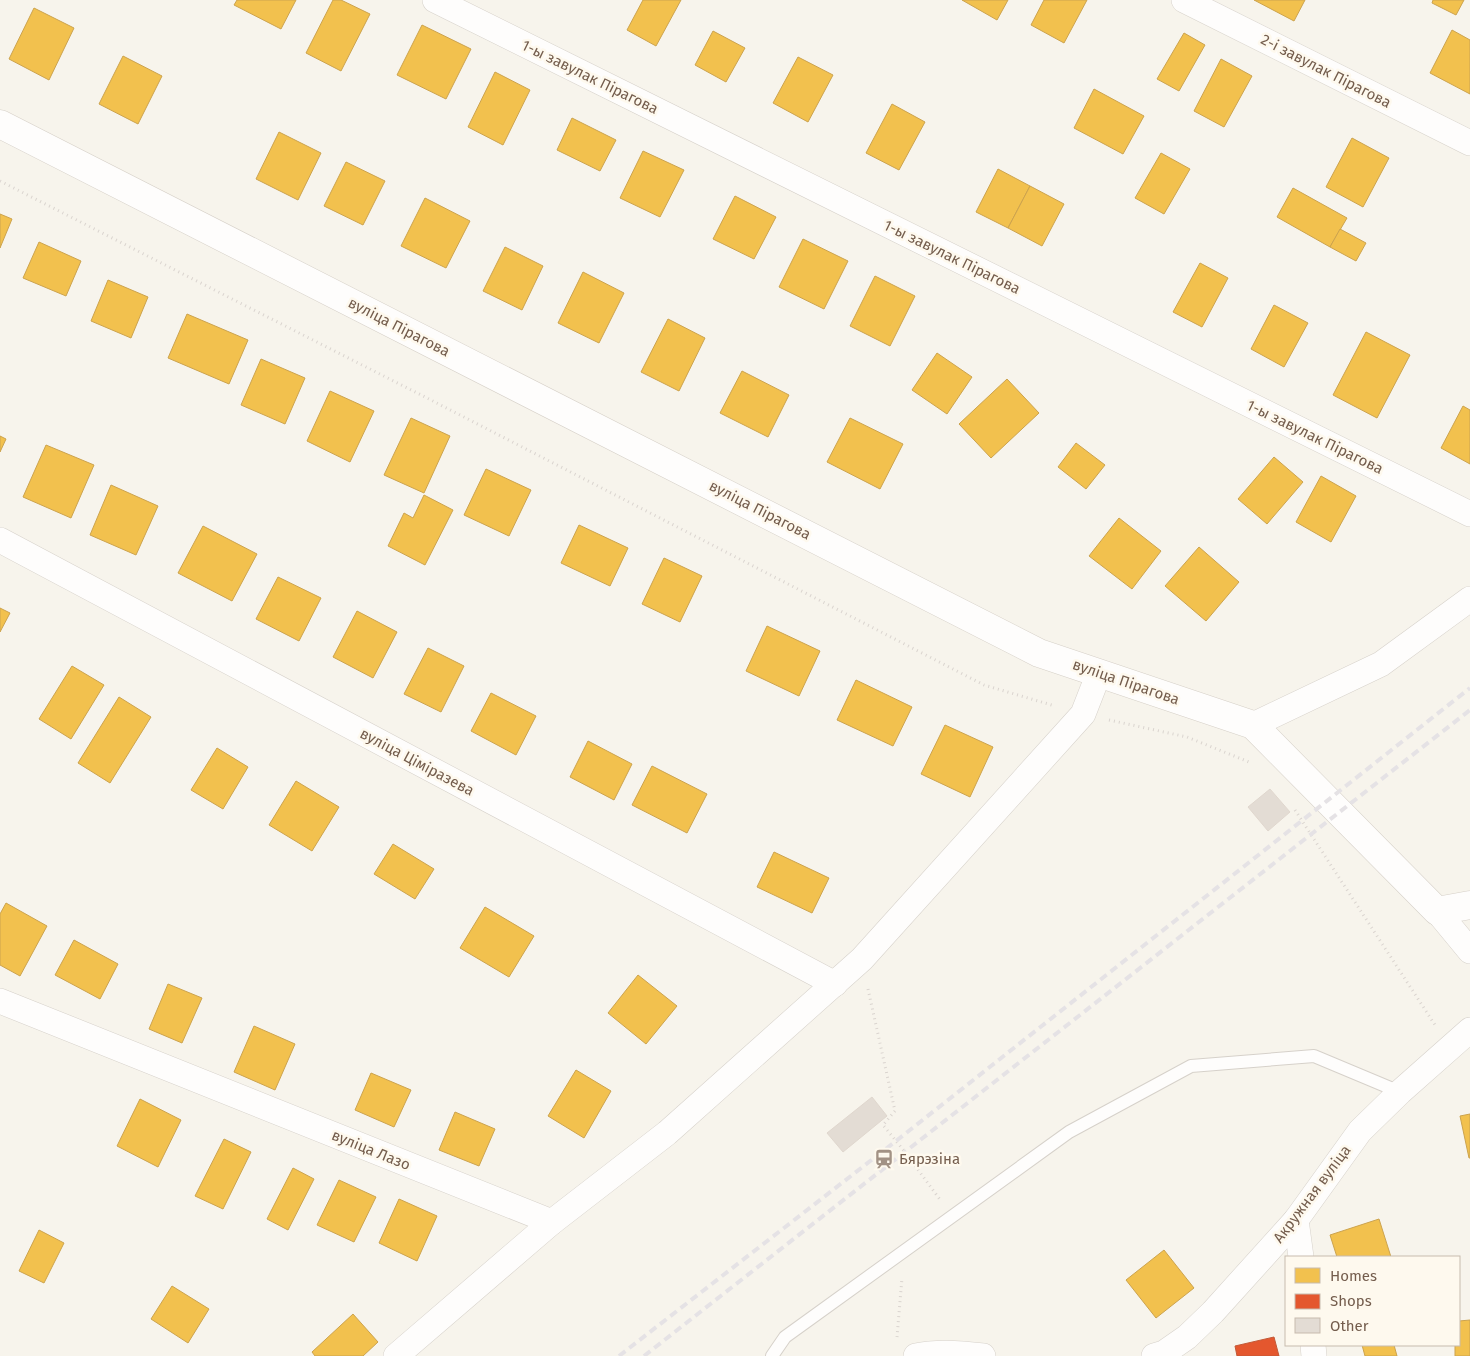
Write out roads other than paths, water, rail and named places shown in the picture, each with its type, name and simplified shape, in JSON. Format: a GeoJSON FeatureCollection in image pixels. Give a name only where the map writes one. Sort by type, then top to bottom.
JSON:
{"type":"FeatureCollection","features":[{"type":"Feature","properties":{"kind":"main road","name":"вуліца Пірагова"},"geometry":{"type":"LineString","coordinates":[[0,124],[1039,653],[1253,724],[1437,911]]}},
{"type":"Feature","properties":{"kind":"main road"},"geometry":{"type":"LineString","coordinates":[[1437,911],[1470,905]]}},
{"type":"Feature","properties":{"kind":"street","name":"1-ы завулак Пірагова"},"geometry":{"type":"LineString","coordinates":[[435,0],[1470,514]]}},
{"type":"Feature","properties":{"kind":"street","name":"2-і завулак Пірагова"},"geometry":{"type":"LineString","coordinates":[[1184,0],[1469,142]]}},
{"type":"Feature","properties":{"kind":"street","name":"вуліца Ціміразева"},"geometry":{"type":"LineString","coordinates":[[0,540],[835,984]]}},
{"type":"Feature","properties":{"kind":"street"},"geometry":{"type":"LineString","coordinates":[[1253,724],[1381,664],[1470,599]]}},
{"type":"Feature","properties":{"kind":"street"},"geometry":{"type":"LineString","coordinates":[[396,1356],[552,1222],[667,1133],[862,959],[1083,714],[1099,673]]}},
{"type":"Feature","properties":{"kind":"street","name":"вуліца Пірагова"},"geometry":{"type":"LineString","coordinates":[[1437,911],[1470,951]]}},
{"type":"Feature","properties":{"kind":"street","name":"вуліца Лазо"},"geometry":{"type":"LineString","coordinates":[[0,1001],[552,1222]]}},
{"type":"Feature","properties":{"kind":"street","name":"Акружная вуліца"},"geometry":{"type":"LineString","coordinates":[[1154,1356],[1164,1353],[1187,1337],[1213,1312],[1296,1220],[1360,1131],[1400,1092],[1470,1030]]}},
{"type":"Feature","properties":{"kind":"street"},"geometry":{"type":"LineString","coordinates":[[1296,1220],[1301,1256]]}},
{"type":"Feature","properties":{"kind":"street"},"geometry":{"type":"LineString","coordinates":[[906,1351],[983,1356]]}},
{"type":"Feature","properties":{"kind":"lane"},"geometry":{"type":"LineString","coordinates":[[772,1356],[784,1337],[1068,1132],[1191,1066],[1314,1056],[1400,1092]]}},
{"type":"Feature","properties":{"kind":"railway"},"geometry":{"type":"LineString","coordinates":[[619,1356],[896,1141],[1470,688]]}},
{"type":"Feature","properties":{"kind":"railway"},"geometry":{"type":"LineString","coordinates":[[644,1356],[1470,710]]}},
{"type":"Feature","properties":{"kind":"place","name":"Бярэзіна"},"geometry":{"type":"Point","coordinates":[884,1159]}}]}
